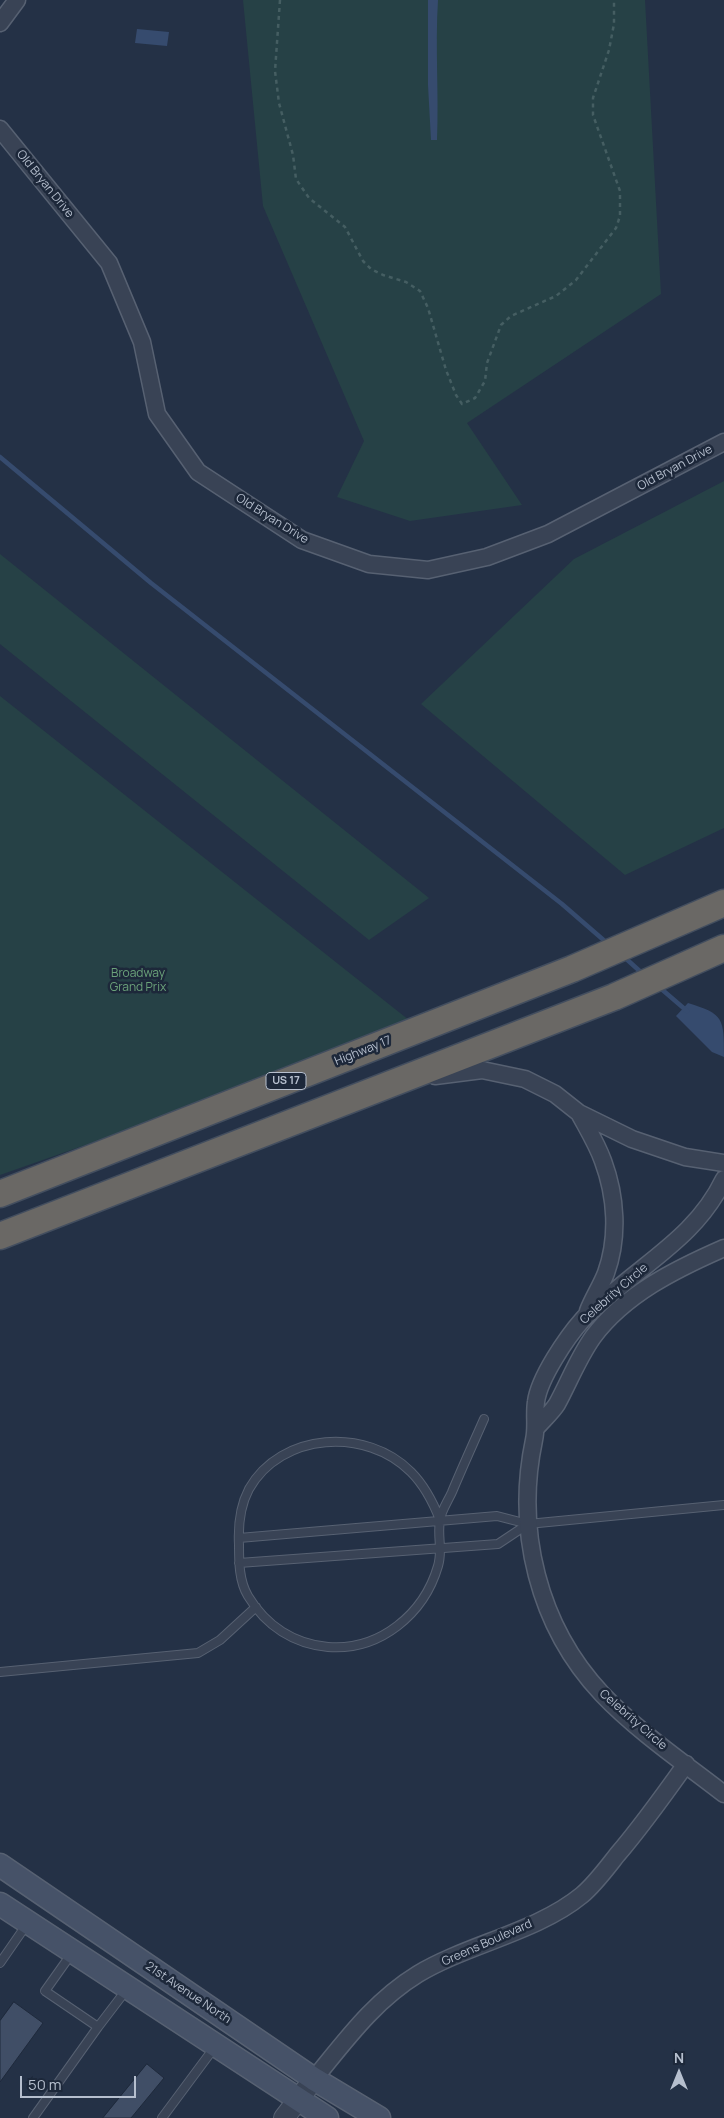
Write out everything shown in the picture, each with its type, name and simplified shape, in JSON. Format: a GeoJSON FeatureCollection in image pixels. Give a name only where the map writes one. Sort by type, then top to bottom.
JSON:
{"type":"FeatureCollection","features":[{"type":"Feature","properties":{"kind":"highway","name":"Highway 17"},"geometry":{"type":"LineString","coordinates":[[0,1194],[572,969],[724,903]]}},
{"type":"Feature","properties":{"kind":"highway"},"geometry":{"type":"LineString","coordinates":[[0,1236],[614,997],[724,948]]}},
{"type":"Feature","properties":{"kind":"main road","name":"21st Avenue North"},"geometry":{"type":"LineString","coordinates":[[0,1865],[314,2079],[379,2118]]}},
{"type":"Feature","properties":{"kind":"main road"},"geometry":{"type":"LineString","coordinates":[[0,1904],[327,2118]]}},
{"type":"Feature","properties":{"kind":"street"},"geometry":{"type":"LineString","coordinates":[[0,23],[17,0]]}},
{"type":"Feature","properties":{"kind":"street","name":"Old Bryan Drive"},"geometry":{"type":"LineString","coordinates":[[0,129],[109,263],[142,342],[157,414],[198,472],[302,540],[369,564],[428,570],[487,557],[548,534],[724,442]]}},
{"type":"Feature","properties":{"kind":"street"},"geometry":{"type":"LineString","coordinates":[[388,1085],[450,1073],[482,1070],[525,1079],[555,1094],[579,1112],[632,1139],[685,1157],[724,1163]]}},
{"type":"Feature","properties":{"kind":"street"},"geometry":{"type":"LineString","coordinates":[[579,1112],[603,1160],[612,1193],[614,1226],[612,1247],[605,1273],[585,1317]]}},
{"type":"Feature","properties":{"kind":"street","name":"Celebrity Circle"},"geometry":{"type":"LineString","coordinates":[[724,1179],[717,1194],[688,1232],[585,1317],[559,1351],[547,1373],[536,1401],[537,1427],[528,1482],[528,1524],[533,1564],[542,1597],[568,1650],[602,1695],[724,1794]]}},
{"type":"Feature","properties":{"kind":"street","name":"Celebrity Circle"},"geometry":{"type":"LineString","coordinates":[[537,1427],[556,1406],[571,1374],[594,1337],[626,1303],[645,1288],[724,1248]]}},
{"type":"Feature","properties":{"kind":"street","name":"Greens Boulevard"},"geometry":{"type":"LineString","coordinates":[[284,2118],[363,2019],[379,2003],[418,1974],[528,1926],[582,1895],[642,1826],[686,1764]]}},
{"type":"Feature","properties":{"kind":"lane"},"geometry":{"type":"LineString","coordinates":[[440,1520],[484,1419]]}},
{"type":"Feature","properties":{"kind":"lane"},"geometry":{"type":"LineString","coordinates":[[350,1442],[367,1445],[384,1452],[410,1471],[433,1501],[440,1520],[441,1549],[438,1566],[432,1582],[415,1610],[397,1627],[372,1640],[354,1646],[338,1648],[321,1646],[278,1631],[256,1608],[247,1595],[242,1581],[238,1538],[244,1501],[250,1488],[258,1477],[284,1455],[314,1443],[350,1442]]}},
{"type":"Feature","properties":{"kind":"lane"},"geometry":{"type":"LineString","coordinates":[[238,1538],[497,1516],[528,1524],[724,1505]]}},
{"type":"Feature","properties":{"kind":"lane"},"geometry":{"type":"LineString","coordinates":[[239,1563],[498,1544],[528,1524]]}},
{"type":"Feature","properties":{"kind":"lane"},"geometry":{"type":"LineString","coordinates":[[0,1672],[198,1654],[220,1640],[256,1608]]}},
{"type":"Feature","properties":{"kind":"lane"},"geometry":{"type":"LineString","coordinates":[[0,1963],[28,1923]]}},
{"type":"Feature","properties":{"kind":"lane"},"geometry":{"type":"LineString","coordinates":[[73,1952],[45,1991],[98,2027]]}},
{"type":"Feature","properties":{"kind":"lane"},"geometry":{"type":"LineString","coordinates":[[34,2118],[128,1988]]}},
{"type":"Feature","properties":{"kind":"lane"},"geometry":{"type":"LineString","coordinates":[[162,2118],[216,2046]]}},
{"type":"Feature","properties":{"kind":"path"},"geometry":{"type":"LineString","coordinates":[[280,0],[275,71],[279,103],[291,147],[296,179],[309,198],[345,227],[362,261],[370,269],[406,282],[420,290],[428,308],[446,370],[456,395],[462,404],[475,398],[485,381],[487,363],[501,325],[511,316],[556,296],[576,280],[604,244],[618,222],[620,216],[620,191],[593,115],[593,98],[609,50],[614,24],[614,0]]}},
{"type":"Feature","properties":{"kind":"green space"},"geometry":{"type":"Polygon","coordinates":[[[243,0],[645,0],[661,294],[467,423],[522,505],[410,521],[337,497],[364,441],[263,206],[243,0]]]}},
{"type":"Feature","properties":{"kind":"green space"},"geometry":{"type":"Polygon","coordinates":[[[724,481],[724,828],[625,875],[421,704],[574,559],[724,481]]]}},
{"type":"Feature","properties":{"kind":"green space"},"geometry":{"type":"Polygon","coordinates":[[[0,554],[429,898],[369,940],[0,644],[0,554]]]}},
{"type":"Feature","properties":{"kind":"green space","name":"Broadway Grand Prix"},"geometry":{"type":"Polygon","coordinates":[[[0,696],[419,1028],[0,1175],[0,696]]]}},
{"type":"Feature","properties":{"kind":"water"},"geometry":{"type":"Polygon","coordinates":[[[428,0],[438,0],[437,140],[431,140],[428,85],[428,0]]]}},
{"type":"Feature","properties":{"kind":"water"},"geometry":{"type":"Polygon","coordinates":[[[137,29],[169,32],[167,46],[135,43],[137,29]]]}},
{"type":"Feature","properties":{"kind":"water"},"geometry":{"type":"Polygon","coordinates":[[[688,1003],[709,1011],[720,1020],[724,1057],[712,1052],[676,1016],[688,1003]]]}},
{"type":"Feature","properties":{"kind":"building"},"geometry":{"type":"Polygon","coordinates":[[[14,2002],[43,2023],[0,2082],[0,2021],[14,2002]]]}},
{"type":"Feature","properties":{"kind":"building"},"geometry":{"type":"Polygon","coordinates":[[[147,2064],[164,2078],[131,2118],[103,2118],[147,2064]]]}},
{"type":"Feature","properties":{"kind":"waterway"},"geometry":{"type":"LineString","coordinates":[[0,457],[151,583],[562,904],[607,943]]}},
{"type":"Feature","properties":{"kind":"waterway"},"geometry":{"type":"LineString","coordinates":[[623,956],[643,974]]}},
{"type":"Feature","properties":{"kind":"waterway"},"geometry":{"type":"LineString","coordinates":[[659,987],[687,1011]]}}]}
